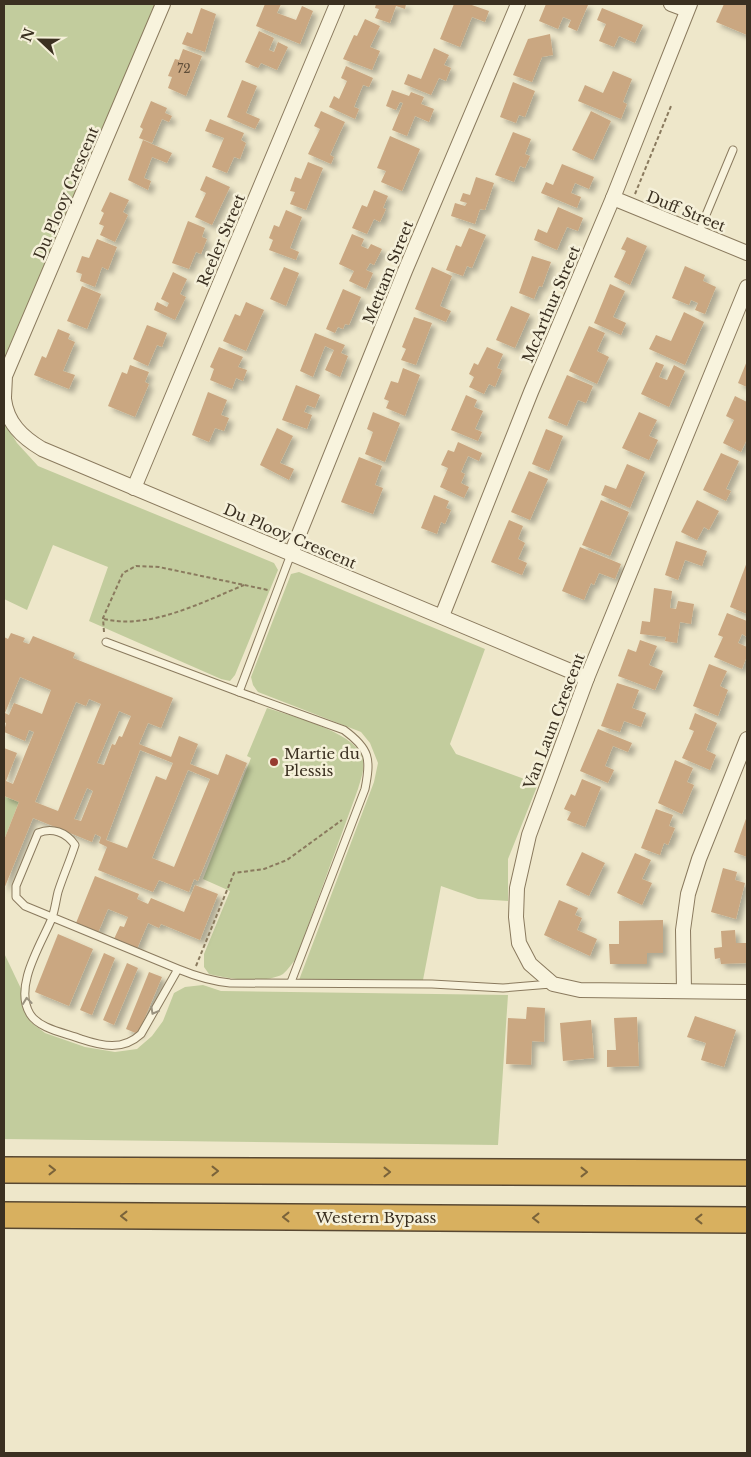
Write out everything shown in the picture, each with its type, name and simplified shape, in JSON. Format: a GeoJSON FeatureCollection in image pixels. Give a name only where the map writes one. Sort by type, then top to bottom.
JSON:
{"type":"FeatureCollection","features":[{"type":"Feature","properties":{"kind":"highway"},"geometry":{"type":"LineString","coordinates":[[4,1170],[747,1173]]}},
{"type":"Feature","properties":{"kind":"highway","name":"Western Bypass"},"geometry":{"type":"LineString","coordinates":[[4,1215],[747,1220]]}},
{"type":"Feature","properties":{"kind":"street","name":"Du Plooy Crescent"},"geometry":{"type":"LineString","coordinates":[[163,4],[6,376],[5,410],[10,421],[25,439],[42,449],[587,678]]}},
{"type":"Feature","properties":{"kind":"street","name":"Reeler Street"},"geometry":{"type":"LineString","coordinates":[[134,488],[337,4]]}},
{"type":"Feature","properties":{"kind":"street","name":"Mettam Street"},"geometry":{"type":"LineString","coordinates":[[291,554],[405,271],[518,4]]}},
{"type":"Feature","properties":{"kind":"street"},"geometry":{"type":"LineString","coordinates":[[671,4],[688,7]]}},
{"type":"Feature","properties":{"kind":"street","name":"McArthur Street"},"geometry":{"type":"LineString","coordinates":[[442,616],[531,392],[613,198],[688,7]]}},
{"type":"Feature","properties":{"kind":"street","name":"Duff Street"},"geometry":{"type":"LineString","coordinates":[[613,198],[747,253]]}},
{"type":"Feature","properties":{"kind":"street","name":"Van Laun Crescent"},"geometry":{"type":"LineString","coordinates":[[747,287],[587,678],[529,835],[517,888],[516,917],[518,942],[530,964],[554,984],[580,990],[747,992]]}},
{"type":"Feature","properties":{"kind":"street"},"geometry":{"type":"LineString","coordinates":[[684,990],[683,930],[688,894],[699,859],[747,739]]}},
{"type":"Feature","properties":{"kind":"lane"},"geometry":{"type":"LineString","coordinates":[[698,234],[733,150]]}},
{"type":"Feature","properties":{"kind":"lane"},"geometry":{"type":"LineString","coordinates":[[239,692],[275,592],[291,554]]}},
{"type":"Feature","properties":{"kind":"lane"},"geometry":{"type":"LineString","coordinates":[[106,642],[344,730],[359,741],[366,752],[369,766],[365,789],[291,982]]}},
{"type":"Feature","properties":{"kind":"lane"},"geometry":{"type":"LineString","coordinates":[[178,969],[147,1025],[132,1042],[123,1046],[95,1044],[51,1028],[31,1016],[26,996],[31,964],[52,917],[75,845],[70,838],[57,831],[46,829],[38,833],[16,886],[16,897],[25,906],[52,917],[178,969],[192,975],[230,983],[291,982],[503,988],[554,984]]}},
{"type":"Feature","properties":{"kind":"path"},"geometry":{"type":"LineString","coordinates":[[630,205],[671,106]]}},
{"type":"Feature","properties":{"kind":"path"},"geometry":{"type":"LineString","coordinates":[[106,642],[103,618],[123,573],[136,566],[159,567],[275,592]]}},
{"type":"Feature","properties":{"kind":"path"},"geometry":{"type":"LineString","coordinates":[[103,618],[120,623],[177,613],[244,585]]}},
{"type":"Feature","properties":{"kind":"path"},"geometry":{"type":"LineString","coordinates":[[192,975],[234,874],[264,869],[286,860],[357,810]]}},
{"type":"Feature","properties":{"kind":"green space"},"geometry":{"type":"Polygon","coordinates":[[[4,4],[156,4],[4,376],[4,4]]]}},
{"type":"Feature","properties":{"kind":"green space"},"geometry":{"type":"Polygon","coordinates":[[[4,422],[17,443],[38,466],[274,563],[278,570],[235,675],[230,681],[221,679],[89,621],[108,567],[53,545],[27,610],[4,599],[4,422]]]}},
{"type":"Feature","properties":{"kind":"green space"},"geometry":{"type":"Polygon","coordinates":[[[299,572],[485,649],[450,744],[456,754],[538,784],[508,859],[508,901],[478,899],[441,886],[423,980],[299,980],[374,782],[378,763],[370,743],[361,732],[258,692],[253,685],[251,677],[291,574],[299,572]]]}},
{"type":"Feature","properties":{"kind":"green space"},"geometry":{"type":"Polygon","coordinates":[[[267,708],[305,720],[346,739],[356,747],[362,756],[362,777],[296,959],[287,971],[276,977],[257,980],[226,978],[209,974],[204,967],[204,954],[230,891],[203,879],[251,758],[247,756],[267,708]]]}},
{"type":"Feature","properties":{"kind":"green space"},"geometry":{"type":"Polygon","coordinates":[[[4,796],[19,802],[4,840],[4,796]]]}},
{"type":"Feature","properties":{"kind":"green space"},"geometry":{"type":"Polygon","coordinates":[[[4,953],[24,995],[24,1010],[32,1023],[45,1033],[85,1047],[115,1052],[137,1049],[152,1036],[163,1021],[174,993],[185,987],[203,985],[221,991],[508,995],[498,1145],[4,1139],[4,953]]]}},
{"type":"Feature","properties":{"kind":"building"},"geometry":{"type":"Polygon","coordinates":[[[265,4],[281,4],[277,13],[296,20],[302,6],[313,11],[300,44],[256,26],[265,4]]]}},
{"type":"Feature","properties":{"kind":"building"},"geometry":{"type":"Polygon","coordinates":[[[376,4],[406,4],[405,9],[396,6],[390,23],[375,18],[379,9],[375,8],[376,4]]]}},
{"type":"Feature","properties":{"kind":"building"},"geometry":{"type":"Polygon","coordinates":[[[454,4],[469,4],[489,11],[485,22],[472,17],[460,47],[440,39],[454,4]]]}},
{"type":"Feature","properties":{"kind":"building"},"geometry":{"type":"Polygon","coordinates":[[[546,4],[588,5],[577,31],[568,27],[571,20],[563,17],[558,29],[539,21],[546,4]]]}},
{"type":"Feature","properties":{"kind":"building"},"geometry":{"type":"Polygon","coordinates":[[[724,4],[747,4],[747,35],[716,22],[724,4]]]}},
{"type":"Feature","properties":{"kind":"building"},"geometry":{"type":"Polygon","coordinates":[[[201,8],[216,14],[205,52],[182,44],[187,32],[192,34],[201,8]]]}},
{"type":"Feature","properties":{"kind":"building"},"geometry":{"type":"Polygon","coordinates":[[[602,8],[643,25],[635,43],[619,36],[614,47],[599,41],[606,24],[597,20],[602,8]]]}},
{"type":"Feature","properties":{"kind":"building"},"geometry":{"type":"Polygon","coordinates":[[[365,19],[380,26],[370,47],[380,51],[372,70],[343,59],[354,35],[357,36],[365,19]]]}},
{"type":"Feature","properties":{"kind":"building"},"geometry":{"type":"Polygon","coordinates":[[[259,31],[274,38],[269,50],[274,52],[278,42],[288,47],[277,70],[261,63],[258,68],[245,62],[259,31]]]}},
{"type":"Feature","properties":{"kind":"building"},"geometry":{"type":"Polygon","coordinates":[[[550,34],[553,55],[542,57],[532,82],[513,75],[528,39],[550,34]]]}},
{"type":"Feature","properties":{"kind":"building"},"geometry":{"type":"Polygon","coordinates":[[[434,48],[449,55],[444,65],[451,68],[446,81],[439,78],[431,95],[404,84],[408,74],[421,79],[434,48]]]}},
{"type":"Feature","properties":{"kind":"building"},"geometry":{"type":"Polygon","coordinates":[[[183,49],[202,56],[186,96],[168,88],[172,77],[168,76],[175,59],[179,60],[183,49]]]}},
{"type":"Feature","properties":{"kind":"building"},"geometry":{"type":"Polygon","coordinates":[[[346,66],[373,78],[369,87],[363,85],[354,107],[359,109],[355,119],[329,107],[334,96],[339,99],[347,81],[341,78],[346,66]]]}},
{"type":"Feature","properties":{"kind":"building"},"geometry":{"type":"Polygon","coordinates":[[[613,71],[632,79],[623,102],[627,104],[621,119],[578,101],[585,85],[603,93],[613,71]]]}},
{"type":"Feature","properties":{"kind":"building"},"geometry":{"type":"Polygon","coordinates":[[[242,80],[257,86],[246,113],[260,119],[255,129],[227,117],[242,80]]]}},
{"type":"Feature","properties":{"kind":"building"},"geometry":{"type":"Polygon","coordinates":[[[513,82],[535,91],[525,117],[519,115],[516,123],[500,117],[513,82]]]}},
{"type":"Feature","properties":{"kind":"building"},"geometry":{"type":"Polygon","coordinates":[[[392,90],[409,96],[411,92],[424,97],[421,104],[434,109],[429,122],[415,116],[407,136],[392,130],[403,103],[400,102],[396,110],[386,106],[392,90]]]}},
{"type":"Feature","properties":{"kind":"building"},"geometry":{"type":"Polygon","coordinates":[[[151,101],[167,108],[165,113],[172,116],[169,122],[162,119],[152,143],[139,138],[143,129],[140,127],[151,101]]]}},
{"type":"Feature","properties":{"kind":"building"},"geometry":{"type":"Polygon","coordinates":[[[321,111],[345,122],[330,155],[334,157],[331,164],[308,154],[320,129],[314,126],[321,111]]]}},
{"type":"Feature","properties":{"kind":"building"},"geometry":{"type":"Polygon","coordinates":[[[591,111],[611,121],[593,160],[572,150],[591,111]]]}},
{"type":"Feature","properties":{"kind":"building"},"geometry":{"type":"Polygon","coordinates":[[[210,119],[244,133],[241,140],[246,143],[240,159],[234,157],[227,173],[212,167],[224,138],[205,131],[210,119]]]}},
{"type":"Feature","properties":{"kind":"building"},"geometry":{"type":"Polygon","coordinates":[[[513,132],[531,139],[525,154],[530,156],[525,168],[520,166],[514,182],[495,175],[513,132]]]}},
{"type":"Feature","properties":{"kind":"building"},"geometry":{"type":"Polygon","coordinates":[[[390,136],[420,149],[402,191],[381,182],[386,171],[377,168],[390,136]]]}},
{"type":"Feature","properties":{"kind":"building"},"geometry":{"type":"Polygon","coordinates":[[[143,140],[172,153],[167,163],[152,157],[144,178],[151,181],[148,190],[128,180],[143,140]]]}},
{"type":"Feature","properties":{"kind":"building"},"geometry":{"type":"Polygon","coordinates":[[[308,162],[323,168],[306,210],[290,204],[295,192],[290,191],[295,177],[301,179],[308,162]]]}},
{"type":"Feature","properties":{"kind":"building"},"geometry":{"type":"Polygon","coordinates":[[[562,164],[594,177],[589,189],[575,183],[571,193],[581,197],[577,208],[541,193],[546,182],[553,185],[562,164]]]}},
{"type":"Feature","properties":{"kind":"building"},"geometry":{"type":"Polygon","coordinates":[[[206,176],[230,187],[212,225],[195,217],[206,193],[200,190],[206,176]]]}},
{"type":"Feature","properties":{"kind":"building"},"geometry":{"type":"Polygon","coordinates":[[[476,177],[494,183],[485,210],[480,209],[475,224],[451,216],[455,203],[465,206],[467,203],[460,201],[463,193],[470,195],[476,177]]]}},
{"type":"Feature","properties":{"kind":"building"},"geometry":{"type":"Polygon","coordinates":[[[374,190],[388,196],[383,208],[386,209],[380,222],[374,219],[367,234],[352,228],[362,205],[367,207],[374,190]]]}},
{"type":"Feature","properties":{"kind":"building"},"geometry":{"type":"Polygon","coordinates":[[[110,192],[129,200],[123,212],[128,215],[115,242],[100,235],[104,226],[99,224],[104,213],[101,211],[110,192]]]}},
{"type":"Feature","properties":{"kind":"building"},"geometry":{"type":"Polygon","coordinates":[[[558,207],[583,218],[578,231],[567,227],[557,250],[534,240],[538,229],[547,233],[558,207]]]}},
{"type":"Feature","properties":{"kind":"building"},"geometry":{"type":"Polygon","coordinates":[[[286,210],[302,217],[290,248],[299,252],[296,260],[269,250],[273,240],[269,238],[274,225],[279,227],[286,210]]]}},
{"type":"Feature","properties":{"kind":"building"},"geometry":{"type":"Polygon","coordinates":[[[188,221],[205,228],[202,237],[207,239],[201,254],[196,252],[189,269],[172,263],[188,221]]]}},
{"type":"Feature","properties":{"kind":"building"},"geometry":{"type":"Polygon","coordinates":[[[469,228],[486,235],[472,268],[467,266],[463,276],[446,270],[456,245],[461,247],[469,228]]]}},
{"type":"Feature","properties":{"kind":"building"},"geometry":{"type":"Polygon","coordinates":[[[352,234],[364,239],[361,246],[368,249],[371,244],[382,249],[374,265],[370,263],[366,270],[373,273],[366,289],[349,281],[354,271],[339,264],[352,234]]]}},
{"type":"Feature","properties":{"kind":"building"},"geometry":{"type":"Polygon","coordinates":[[[627,237],[647,246],[630,285],[614,277],[626,251],[621,249],[627,237]]]}},
{"type":"Feature","properties":{"kind":"building"},"geometry":{"type":"Polygon","coordinates":[[[97,239],[117,247],[108,270],[102,267],[95,287],[80,281],[82,274],[76,272],[82,256],[89,258],[97,239]]]}},
{"type":"Feature","properties":{"kind":"building"},"geometry":{"type":"Polygon","coordinates":[[[532,256],[551,262],[542,287],[539,286],[534,299],[519,293],[532,256]]]}},
{"type":"Feature","properties":{"kind":"building"},"geometry":{"type":"Polygon","coordinates":[[[685,266],[705,275],[703,281],[716,287],[705,314],[695,310],[698,303],[691,300],[689,305],[672,298],[685,266]]]}},
{"type":"Feature","properties":{"kind":"building"},"geometry":{"type":"Polygon","coordinates":[[[284,267],[299,273],[286,306],[270,299],[284,267]]]}},
{"type":"Feature","properties":{"kind":"building"},"geometry":{"type":"Polygon","coordinates":[[[432,267],[452,276],[440,306],[451,311],[446,322],[415,309],[432,267]]]}},
{"type":"Feature","properties":{"kind":"building"},"geometry":{"type":"Polygon","coordinates":[[[173,272],[187,279],[180,294],[186,297],[175,320],[154,310],[157,302],[167,307],[169,303],[161,299],[173,272]]]}},
{"type":"Feature","properties":{"kind":"building"},"geometry":{"type":"Polygon","coordinates":[[[610,284],[625,291],[613,317],[626,323],[621,335],[594,323],[610,284]]]}},
{"type":"Feature","properties":{"kind":"building"},"geometry":{"type":"Polygon","coordinates":[[[82,286],[101,294],[87,329],[67,321],[82,286]]]}},
{"type":"Feature","properties":{"kind":"building"},"geometry":{"type":"Polygon","coordinates":[[[343,289],[361,297],[349,325],[345,324],[343,329],[338,327],[335,333],[326,329],[343,289]]]}},
{"type":"Feature","properties":{"kind":"building"},"geometry":{"type":"Polygon","coordinates":[[[246,302],[264,310],[246,351],[223,341],[235,314],[240,316],[246,302]]]}},
{"type":"Feature","properties":{"kind":"building"},"geometry":{"type":"Polygon","coordinates":[[[511,306],[530,314],[515,348],[496,340],[511,306]]]}},
{"type":"Feature","properties":{"kind":"building"},"geometry":{"type":"Polygon","coordinates":[[[684,312],[704,322],[685,365],[649,349],[656,335],[671,341],[684,312]]]}},
{"type":"Feature","properties":{"kind":"building"},"geometry":{"type":"Polygon","coordinates":[[[414,317],[432,323],[416,365],[401,360],[406,349],[402,347],[414,317]]]}},
{"type":"Feature","properties":{"kind":"building"},"geometry":{"type":"Polygon","coordinates":[[[147,325],[167,333],[162,347],[157,345],[148,366],[133,359],[147,325]]]}},
{"type":"Feature","properties":{"kind":"building"},"geometry":{"type":"Polygon","coordinates":[[[589,326],[605,333],[597,351],[609,357],[597,384],[569,371],[589,326]]]}},
{"type":"Feature","properties":{"kind":"building"},"geometry":{"type":"Polygon","coordinates":[[[58,329],[70,334],[68,339],[75,342],[63,371],[75,375],[69,389],[34,375],[42,356],[46,358],[58,329]]]}},
{"type":"Feature","properties":{"kind":"building"},"geometry":{"type":"Polygon","coordinates":[[[315,333],[345,345],[341,353],[348,356],[340,377],[325,370],[334,350],[325,346],[313,377],[300,371],[315,333]]]}},
{"type":"Feature","properties":{"kind":"building"},"geometry":{"type":"Polygon","coordinates":[[[219,347],[243,357],[238,367],[247,370],[243,381],[236,378],[232,389],[210,380],[214,369],[210,367],[219,347]]]}},
{"type":"Feature","properties":{"kind":"building"},"geometry":{"type":"Polygon","coordinates":[[[487,347],[503,354],[497,368],[502,370],[495,387],[489,384],[484,394],[469,387],[474,377],[469,374],[474,363],[478,365],[487,347]]]}},
{"type":"Feature","properties":{"kind":"building"},"geometry":{"type":"Polygon","coordinates":[[[747,361],[747,387],[738,383],[747,361]]]}},
{"type":"Feature","properties":{"kind":"building"},"geometry":{"type":"Polygon","coordinates":[[[656,362],[664,365],[659,377],[667,380],[674,365],[685,371],[669,407],[641,394],[656,362]]]}},
{"type":"Feature","properties":{"kind":"building"},"geometry":{"type":"Polygon","coordinates":[[[130,365],[149,372],[145,382],[149,384],[135,417],[108,406],[122,372],[127,374],[130,365]]]}},
{"type":"Feature","properties":{"kind":"building"},"geometry":{"type":"Polygon","coordinates":[[[403,368],[420,375],[405,416],[386,408],[389,401],[384,399],[391,381],[398,383],[403,368]]]}},
{"type":"Feature","properties":{"kind":"building"},"geometry":{"type":"Polygon","coordinates":[[[567,375],[593,386],[586,403],[578,400],[567,426],[548,418],[567,375]]]}},
{"type":"Feature","properties":{"kind":"building"},"geometry":{"type":"Polygon","coordinates":[[[296,385],[320,395],[315,408],[307,405],[304,412],[312,415],[307,429],[282,420],[296,385]]]}},
{"type":"Feature","properties":{"kind":"building"},"geometry":{"type":"Polygon","coordinates":[[[208,392],[227,400],[221,415],[229,418],[224,431],[215,428],[209,442],[192,435],[208,392]]]}},
{"type":"Feature","properties":{"kind":"building"},"geometry":{"type":"Polygon","coordinates":[[[466,395],[477,400],[474,407],[483,411],[475,429],[482,432],[478,441],[451,430],[466,395]]]}},
{"type":"Feature","properties":{"kind":"building"},"geometry":{"type":"Polygon","coordinates":[[[735,396],[747,402],[747,439],[741,452],[723,443],[734,420],[726,416],[735,396]]]}},
{"type":"Feature","properties":{"kind":"building"},"geometry":{"type":"Polygon","coordinates":[[[373,412],[400,423],[385,462],[365,454],[373,432],[367,429],[373,412]]]}},
{"type":"Feature","properties":{"kind":"building"},"geometry":{"type":"Polygon","coordinates":[[[639,412],[657,420],[649,436],[658,440],[649,460],[622,448],[639,412]]]}},
{"type":"Feature","properties":{"kind":"building"},"geometry":{"type":"Polygon","coordinates":[[[277,428],[293,436],[280,463],[294,469],[289,480],[260,465],[277,428]]]}},
{"type":"Feature","properties":{"kind":"building"},"geometry":{"type":"Polygon","coordinates":[[[546,429],[563,436],[549,471],[532,464],[546,429]]]}},
{"type":"Feature","properties":{"kind":"building"},"geometry":{"type":"Polygon","coordinates":[[[458,442],[482,453],[479,461],[468,456],[461,472],[465,474],[461,483],[469,487],[464,498],[440,487],[448,468],[441,465],[448,450],[454,452],[458,442]]]}},
{"type":"Feature","properties":{"kind":"building"},"geometry":{"type":"Polygon","coordinates":[[[721,453],[739,461],[726,489],[731,491],[726,501],[703,490],[721,453]]]}},
{"type":"Feature","properties":{"kind":"building"},"geometry":{"type":"Polygon","coordinates":[[[359,457],[382,466],[375,485],[383,488],[373,514],[341,502],[359,457]]]}},
{"type":"Feature","properties":{"kind":"building"},"geometry":{"type":"Polygon","coordinates":[[[627,464],[645,472],[630,508],[601,495],[605,485],[616,489],[627,464]]]}},
{"type":"Feature","properties":{"kind":"building"},"geometry":{"type":"Polygon","coordinates":[[[529,471],[548,479],[530,520],[511,512],[529,471]]]}},
{"type":"Feature","properties":{"kind":"building"},"geometry":{"type":"Polygon","coordinates":[[[434,495],[449,501],[446,508],[451,510],[445,524],[441,522],[437,534],[421,528],[434,495]]]}},
{"type":"Feature","properties":{"kind":"building"},"geometry":{"type":"Polygon","coordinates":[[[601,500],[629,512],[610,556],[582,545],[601,500]]]}},
{"type":"Feature","properties":{"kind":"building"},"geometry":{"type":"Polygon","coordinates":[[[697,500],[719,511],[709,530],[704,527],[697,540],[681,532],[697,500]]]}},
{"type":"Feature","properties":{"kind":"building"},"geometry":{"type":"Polygon","coordinates":[[[509,520],[523,526],[518,539],[525,543],[518,559],[527,563],[522,575],[491,562],[509,520]]]}},
{"type":"Feature","properties":{"kind":"building"},"geometry":{"type":"Polygon","coordinates":[[[676,541],[707,551],[702,566],[685,560],[678,580],[665,575],[676,541]]]}},
{"type":"Feature","properties":{"kind":"building"},"geometry":{"type":"Polygon","coordinates":[[[580,547],[621,564],[615,579],[599,573],[594,585],[591,583],[584,600],[562,591],[580,547]]]}},
{"type":"Feature","properties":{"kind":"building"},"geometry":{"type":"Polygon","coordinates":[[[747,562],[747,614],[730,607],[747,562]]]}},
{"type":"Feature","properties":{"kind":"building"},"geometry":{"type":"Polygon","coordinates":[[[654,588],[672,591],[670,608],[676,609],[678,601],[694,604],[691,624],[680,622],[677,643],[665,641],[666,637],[640,634],[642,621],[650,622],[654,588]]]}},
{"type":"Feature","properties":{"kind":"building"},"geometry":{"type":"Polygon","coordinates":[[[727,613],[747,621],[747,637],[742,634],[738,643],[747,647],[747,656],[742,669],[714,657],[723,637],[718,635],[727,613]]]}},
{"type":"Feature","properties":{"kind":"building"},"geometry":{"type":"Polygon","coordinates":[[[11,633],[25,638],[23,642],[29,644],[33,636],[75,653],[73,658],[173,698],[161,728],[148,723],[139,744],[171,757],[179,736],[198,744],[190,764],[218,775],[226,754],[247,763],[198,881],[194,879],[189,892],[159,880],[153,892],[98,870],[107,847],[99,843],[101,837],[95,834],[92,842],[33,818],[4,889],[4,840],[19,802],[4,796],[4,748],[17,753],[6,781],[13,784],[34,732],[29,730],[25,741],[4,732],[6,723],[4,722],[4,637],[8,639],[11,633]],[[20,677],[5,713],[9,715],[14,703],[42,714],[51,690],[20,677]],[[89,699],[86,706],[76,702],[35,802],[58,811],[101,704],[89,699]],[[119,711],[97,763],[104,765],[112,744],[115,745],[119,736],[122,737],[131,716],[119,711]],[[140,750],[106,840],[127,848],[156,776],[166,780],[173,763],[140,750]],[[188,770],[152,858],[174,867],[210,779],[188,770]],[[87,788],[74,819],[81,821],[93,791],[87,788]]]}},
{"type":"Feature","properties":{"kind":"building"},"geometry":{"type":"Polygon","coordinates":[[[640,640],[657,646],[649,665],[663,671],[655,690],[618,676],[628,649],[636,652],[640,640]]]}},
{"type":"Feature","properties":{"kind":"building"},"geometry":{"type":"Polygon","coordinates":[[[709,664],[727,671],[720,686],[728,690],[718,716],[693,706],[709,664]]]}},
{"type":"Feature","properties":{"kind":"building"},"geometry":{"type":"Polygon","coordinates":[[[617,683],[639,690],[632,708],[646,713],[641,727],[624,721],[620,732],[601,726],[617,683]]]}},
{"type":"Feature","properties":{"kind":"building"},"geometry":{"type":"Polygon","coordinates":[[[695,713],[717,723],[706,750],[716,755],[710,770],[682,758],[694,731],[689,729],[695,713]]]}},
{"type":"Feature","properties":{"kind":"building"},"geometry":{"type":"Polygon","coordinates":[[[598,729],[632,743],[628,752],[613,746],[605,766],[614,770],[608,783],[580,771],[598,729]]]}},
{"type":"Feature","properties":{"kind":"building"},"geometry":{"type":"Polygon","coordinates":[[[675,760],[693,768],[687,782],[694,785],[682,814],[658,803],[675,760]]]}},
{"type":"Feature","properties":{"kind":"building"},"geometry":{"type":"Polygon","coordinates":[[[582,779],[601,787],[585,827],[567,820],[571,812],[564,809],[571,794],[575,796],[582,779]]]}},
{"type":"Feature","properties":{"kind":"building"},"geometry":{"type":"Polygon","coordinates":[[[656,809],[673,815],[669,826],[675,828],[668,845],[664,843],[660,855],[641,848],[656,809]]]}},
{"type":"Feature","properties":{"kind":"building"},"geometry":{"type":"Polygon","coordinates":[[[747,816],[747,857],[734,852],[747,816]]]}},
{"type":"Feature","properties":{"kind":"building"},"geometry":{"type":"Polygon","coordinates":[[[582,852],[605,863],[589,896],[566,885],[582,852]]]}},
{"type":"Feature","properties":{"kind":"building"},"geometry":{"type":"Polygon","coordinates":[[[635,853],[651,860],[642,879],[652,883],[642,905],[617,893],[635,853]]]}},
{"type":"Feature","properties":{"kind":"building"},"geometry":{"type":"Polygon","coordinates":[[[723,868],[737,872],[735,880],[745,883],[736,919],[711,912],[723,868]]]}},
{"type":"Feature","properties":{"kind":"building"},"geometry":{"type":"Polygon","coordinates":[[[95,876],[139,894],[137,899],[148,904],[151,898],[184,912],[195,885],[218,894],[200,940],[161,924],[159,928],[148,923],[137,949],[114,939],[120,926],[124,927],[128,917],[108,909],[98,933],[76,923],[95,876]]]}},
{"type":"Feature","properties":{"kind":"building"},"geometry":{"type":"Polygon","coordinates":[[[559,900],[578,908],[575,915],[582,918],[577,930],[597,939],[590,956],[544,935],[559,900]]]}},
{"type":"Feature","properties":{"kind":"building"},"geometry":{"type":"Polygon","coordinates":[[[663,920],[663,953],[647,953],[647,964],[610,964],[609,944],[619,944],[619,921],[663,920]]]}},
{"type":"Feature","properties":{"kind":"building"},"geometry":{"type":"Polygon","coordinates":[[[735,930],[736,943],[747,943],[747,963],[721,964],[720,958],[715,959],[714,948],[722,947],[721,931],[735,930]]]}},
{"type":"Feature","properties":{"kind":"building"},"geometry":{"type":"Polygon","coordinates":[[[58,934],[93,949],[69,1006],[35,992],[58,934]]]}},
{"type":"Feature","properties":{"kind":"building"},"geometry":{"type":"Polygon","coordinates":[[[104,953],[115,958],[92,1015],[80,1010],[104,953]]]}},
{"type":"Feature","properties":{"kind":"building"},"geometry":{"type":"Polygon","coordinates":[[[127,963],[138,968],[114,1025],[103,1020],[127,963]]]}},
{"type":"Feature","properties":{"kind":"building"},"geometry":{"type":"Polygon","coordinates":[[[149,972],[162,977],[138,1034],[126,1029],[149,972]]]}},
{"type":"Feature","properties":{"kind":"building"},"geometry":{"type":"Polygon","coordinates":[[[527,1007],[545,1008],[544,1042],[532,1041],[531,1065],[506,1064],[508,1018],[526,1019],[527,1007]]]}},
{"type":"Feature","properties":{"kind":"building"},"geometry":{"type":"Polygon","coordinates":[[[695,1016],[736,1030],[724,1067],[701,1060],[706,1043],[687,1037],[695,1016]]]}},
{"type":"Feature","properties":{"kind":"building"},"geometry":{"type":"Polygon","coordinates":[[[637,1017],[639,1066],[607,1067],[607,1050],[616,1050],[614,1018],[637,1017]]]}},
{"type":"Feature","properties":{"kind":"building"},"geometry":{"type":"Polygon","coordinates":[[[591,1020],[594,1058],[563,1061],[560,1023],[591,1020]]]}},
{"type":"Feature","properties":{"kind":"place","name":"Martie du Plessis"},"geometry":{"type":"Point","coordinates":[274,762]}}]}
